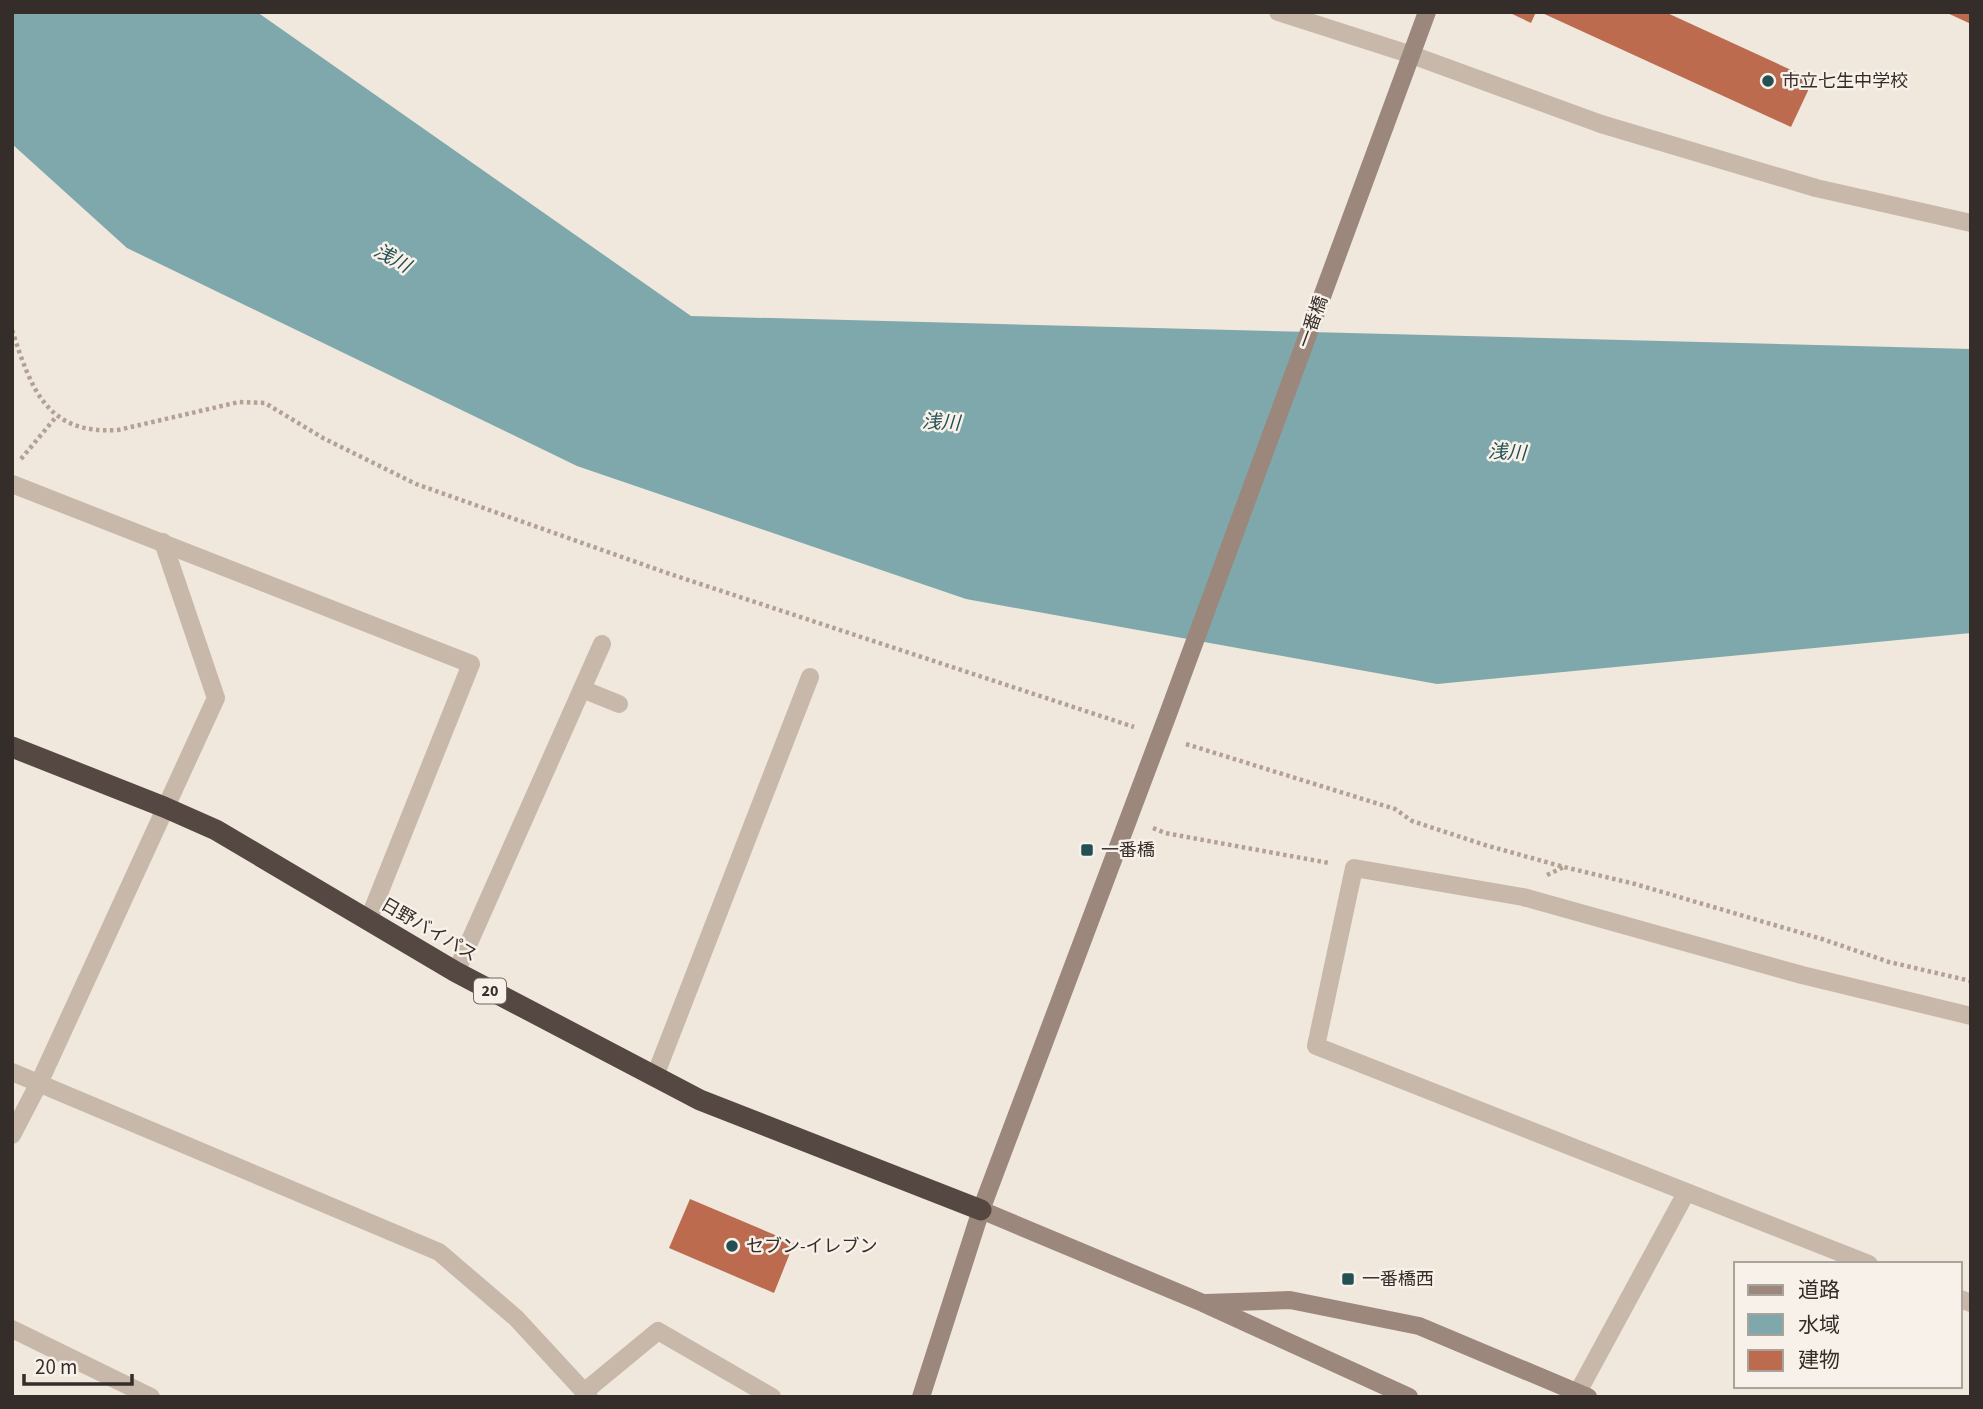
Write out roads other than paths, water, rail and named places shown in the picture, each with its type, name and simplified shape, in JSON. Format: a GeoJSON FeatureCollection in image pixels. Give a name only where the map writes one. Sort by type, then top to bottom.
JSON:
{"type":"FeatureCollection","features":[{"type":"Feature","properties":{"kind":"highway","name":"日野バイパス"},"geometry":{"type":"LineString","coordinates":[[12,747],[164,807],[216,831],[456,972],[700,1100],[981,1210]]}},
{"type":"Feature","properties":{"kind":"street"},"geometry":{"type":"LineString","coordinates":[[1278,12],[1412,55],[1626,132],[1816,188],[1971,223]]}},
{"type":"Feature","properties":{"kind":"street","name":"一番橋"},"geometry":{"type":"LineString","coordinates":[[921,1397],[981,1210],[1129,820],[1427,12]]}},
{"type":"Feature","properties":{"kind":"street"},"geometry":{"type":"LineString","coordinates":[[12,484],[471,664],[368,921]]}},
{"type":"Feature","properties":{"kind":"street"},"geometry":{"type":"LineString","coordinates":[[12,1135],[40,1082],[216,698],[163,542]]}},
{"type":"Feature","properties":{"kind":"street"},"geometry":{"type":"LineString","coordinates":[[456,972],[602,644]]}},
{"type":"Feature","properties":{"kind":"street"},"geometry":{"type":"LineString","coordinates":[[655,1076],[810,677]]}},
{"type":"Feature","properties":{"kind":"street"},"geometry":{"type":"LineString","coordinates":[[582,689],[619,704]]}},
{"type":"Feature","properties":{"kind":"street"},"geometry":{"type":"LineString","coordinates":[[1864,1262],[1316,1046],[1354,868],[1523,897],[1802,975],[1971,1016]]}},
{"type":"Feature","properties":{"kind":"street"},"geometry":{"type":"LineString","coordinates":[[12,1072],[439,1252],[516,1318],[587,1394],[658,1331],[772,1397]]}},
{"type":"Feature","properties":{"kind":"street"},"geometry":{"type":"LineString","coordinates":[[1203,1303],[1290,1300],[1419,1326],[1583,1394],[1686,1193]]}},
{"type":"Feature","properties":{"kind":"street"},"geometry":{"type":"LineString","coordinates":[[981,1210],[1203,1303],[1409,1397]]}},
{"type":"Feature","properties":{"kind":"street"},"geometry":{"type":"LineString","coordinates":[[12,1329],[152,1397]]}},
{"type":"Feature","properties":{"kind":"water","name":"浅川"},"geometry":{"type":"Polygon","coordinates":[[[12,12],[257,12],[691,316],[1971,349],[1971,633],[1437,684],[966,599],[577,466],[127,248],[12,144],[12,12]]]}},
{"type":"Feature","properties":{"kind":"place","name":"市立七生中学校"},"geometry":{"type":"Point","coordinates":[1768,81]}},
{"type":"Feature","properties":{"kind":"place","name":"一番橋"},"geometry":{"type":"Point","coordinates":[1087,850]}},
{"type":"Feature","properties":{"kind":"place","name":"セブン-イレブン"},"geometry":{"type":"Point","coordinates":[732,1246]}},
{"type":"Feature","properties":{"kind":"place","name":"一番橋西"},"geometry":{"type":"Point","coordinates":[1348,1279]}}]}
